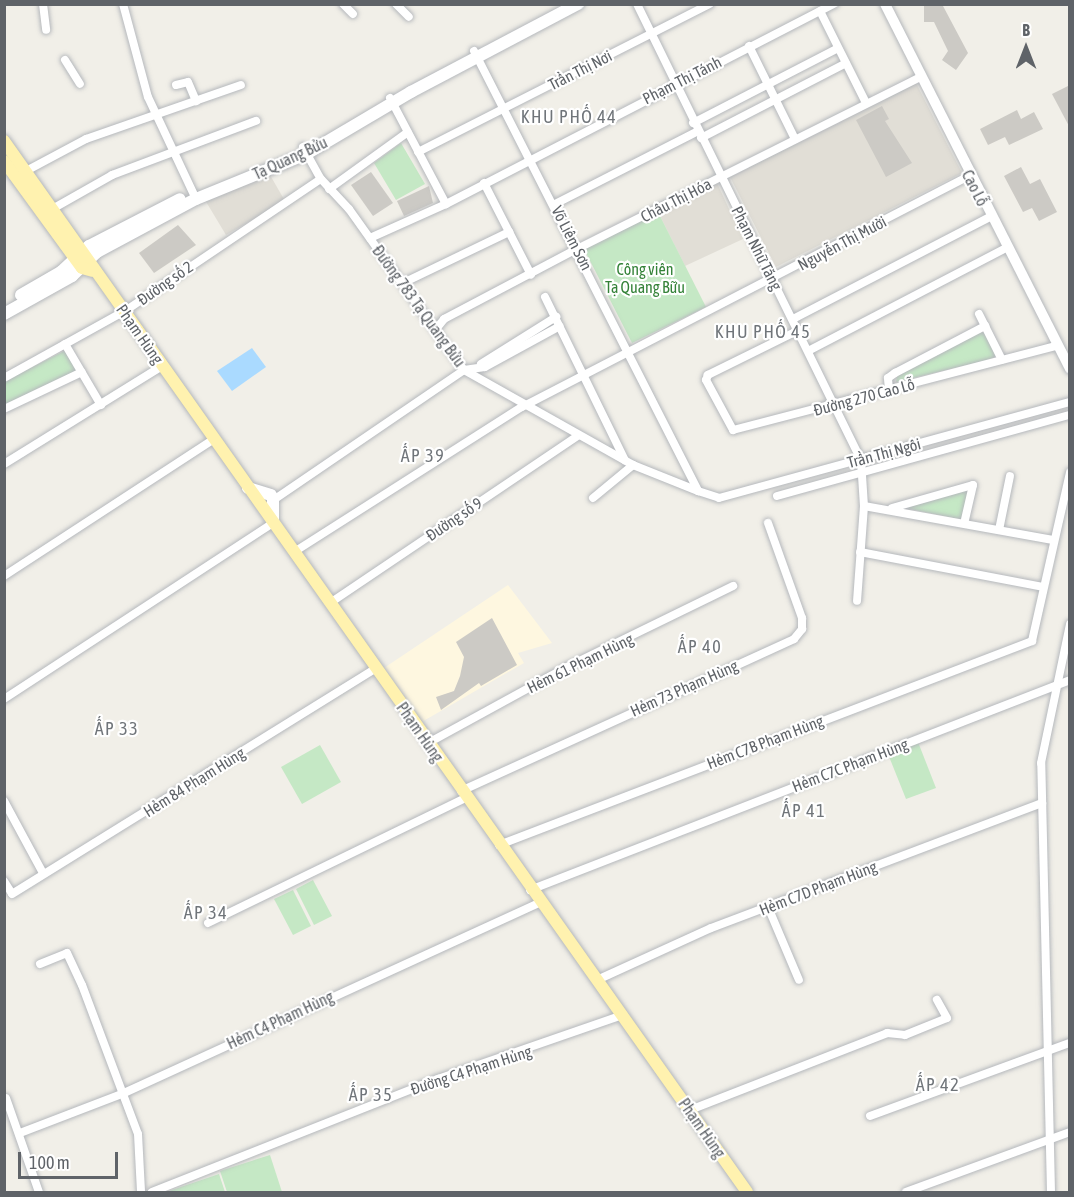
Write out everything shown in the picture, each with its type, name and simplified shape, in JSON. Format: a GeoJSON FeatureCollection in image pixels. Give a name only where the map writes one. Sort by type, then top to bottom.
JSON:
{"type":"FeatureCollection","features":[{"type":"Feature","properties":{"kind":"main road","name":"Tạ Quang Bửu"},"geometry":{"type":"LineString","coordinates":[[4,314],[85,261],[194,196],[304,150],[562,4]]}},
{"type":"Feature","properties":{"kind":"main road","name":"Tạ Quang Bửu"},"geometry":{"type":"LineString","coordinates":[[476,54],[578,4]]}},
{"type":"Feature","properties":{"kind":"main road"},"geometry":{"type":"LineString","coordinates":[[4,141],[54,208],[85,261]]}},
{"type":"Feature","properties":{"kind":"main road"},"geometry":{"type":"LineString","coordinates":[[4,161],[85,261]]}},
{"type":"Feature","properties":{"kind":"main road","name":"Tạ Quang Bửu"},"geometry":{"type":"LineString","coordinates":[[4,304],[85,261]]}},
{"type":"Feature","properties":{"kind":"main road","name":"Phạm Hùng"},"geometry":{"type":"LineString","coordinates":[[85,261],[125,311],[539,903],[597,980],[747,1192]]}},
{"type":"Feature","properties":{"kind":"main road"},"geometry":{"type":"LineString","coordinates":[[248,488],[274,496],[273,523]]}},
{"type":"Feature","properties":{"kind":"street"},"geometry":{"type":"LineString","coordinates":[[43,4],[46,30]]}},
{"type":"Feature","properties":{"kind":"street"},"geometry":{"type":"LineString","coordinates":[[123,4],[156,115],[172,154],[194,196]]}},
{"type":"Feature","properties":{"kind":"street"},"geometry":{"type":"LineString","coordinates":[[343,4],[353,14]]}},
{"type":"Feature","properties":{"kind":"street"},"geometry":{"type":"LineString","coordinates":[[396,4],[409,16]]}},
{"type":"Feature","properties":{"kind":"street","name":"Phạm Nhữ Tăng"},"geometry":{"type":"LineString","coordinates":[[637,4],[693,123],[837,404],[861,460],[864,506],[857,601]]}},
{"type":"Feature","properties":{"kind":"street","name":"Trần Thị Nơi"},"geometry":{"type":"LineString","coordinates":[[418,152],[710,4]]}},
{"type":"Feature","properties":{"kind":"street","name":"Phạm Thị Tánh"},"geometry":{"type":"LineString","coordinates":[[370,238],[446,204],[834,4]]}},
{"type":"Feature","properties":{"kind":"street","name":"Cao Lỗ"},"geometry":{"type":"LineString","coordinates":[[885,4],[969,176],[1070,369]]}},
{"type":"Feature","properties":{"kind":"street"},"geometry":{"type":"LineString","coordinates":[[820,11],[866,103]]}},
{"type":"Feature","properties":{"kind":"street"},"geometry":{"type":"LineString","coordinates":[[749,46],[795,139]]}},
{"type":"Feature","properties":{"kind":"street"},"geometry":{"type":"LineString","coordinates":[[693,123],[838,48]]}},
{"type":"Feature","properties":{"kind":"street","name":"Võ Liêm Sơn"},"geometry":{"type":"LineString","coordinates":[[476,54],[532,158],[627,353],[698,491]]}},
{"type":"Feature","properties":{"kind":"street"},"geometry":{"type":"LineString","coordinates":[[65,60],[80,84]]}},
{"type":"Feature","properties":{"kind":"street"},"geometry":{"type":"LineString","coordinates":[[555,204],[846,63]]}},
{"type":"Feature","properties":{"kind":"street","name":"Châu Thị Hóa"},"geometry":{"type":"LineString","coordinates":[[436,329],[444,319],[578,249],[920,77]]}},
{"type":"Feature","properties":{"kind":"street"},"geometry":{"type":"LineString","coordinates":[[176,85],[188,82],[196,101]]}},
{"type":"Feature","properties":{"kind":"street"},"geometry":{"type":"LineString","coordinates":[[26,171],[86,139],[241,85]]}},
{"type":"Feature","properties":{"kind":"street"},"geometry":{"type":"LineString","coordinates":[[392,100],[446,204]]}},
{"type":"Feature","properties":{"kind":"street"},"geometry":{"type":"LineString","coordinates":[[54,208],[87,186],[256,121]]}},
{"type":"Feature","properties":{"kind":"street"},"geometry":{"type":"LineString","coordinates":[[329,189],[408,132]]}},
{"type":"Feature","properties":{"kind":"street","name":"Đường 783 Tạ Quang Bửu"},"geometry":{"type":"LineString","coordinates":[[304,150],[321,179],[370,238],[464,370],[522,407],[629,463],[698,491]]}},
{"type":"Feature","properties":{"kind":"street","name":"Nguyễn Thị Mười"},"geometry":{"type":"LineString","coordinates":[[294,552],[522,407],[969,176]]}},
{"type":"Feature","properties":{"kind":"street","name":"Đường số 2"},"geometry":{"type":"LineString","coordinates":[[4,378],[125,311],[321,179]]}},
{"type":"Feature","properties":{"kind":"street"},"geometry":{"type":"LineString","coordinates":[[484,183],[531,274]]}},
{"type":"Feature","properties":{"kind":"street"},"geometry":{"type":"LineString","coordinates":[[793,319],[990,217]]}},
{"type":"Feature","properties":{"kind":"street"},"geometry":{"type":"LineString","coordinates":[[403,283],[509,232]]}},
{"type":"Feature","properties":{"kind":"street"},"geometry":{"type":"LineString","coordinates":[[810,350],[1006,248]]}},
{"type":"Feature","properties":{"kind":"street"},"geometry":{"type":"LineString","coordinates":[[545,297],[629,463],[593,498]]}},
{"type":"Feature","properties":{"kind":"street"},"geometry":{"type":"LineString","coordinates":[[979,314],[1002,360]]}},
{"type":"Feature","properties":{"kind":"street"},"geometry":{"type":"LineString","coordinates":[[260,505],[464,370],[481,364],[485,367],[558,321]]}},
{"type":"Feature","properties":{"kind":"street"},"geometry":{"type":"LineString","coordinates":[[889,390],[888,378],[894,373],[985,326]]}},
{"type":"Feature","properties":{"kind":"street","name":"Đường 270 Cao Lỗ"},"geometry":{"type":"LineString","coordinates":[[799,330],[708,375],[706,380],[725,417],[737,431],[1056,346]]}},
{"type":"Feature","properties":{"kind":"street"},"geometry":{"type":"LineString","coordinates":[[65,344],[101,405]]}},
{"type":"Feature","properties":{"kind":"street"},"geometry":{"type":"LineString","coordinates":[[4,464],[162,366]]}},
{"type":"Feature","properties":{"kind":"street"},"geometry":{"type":"LineString","coordinates":[[4,410],[82,372]]}},
{"type":"Feature","properties":{"kind":"street","name":"Trần Thị Ngôi"},"geometry":{"type":"LineString","coordinates":[[698,491],[719,498],[1070,402]]}},
{"type":"Feature","properties":{"kind":"street","name":"Trần Thị Ngôi"},"geometry":{"type":"LineString","coordinates":[[777,495],[1070,415]]}},
{"type":"Feature","properties":{"kind":"street","name":"Đường số 9"},"geometry":{"type":"LineString","coordinates":[[330,603],[578,436]]}},
{"type":"Feature","properties":{"kind":"street"},"geometry":{"type":"LineString","coordinates":[[4,576],[214,439]]}},
{"type":"Feature","properties":{"kind":"street"},"geometry":{"type":"LineString","coordinates":[[860,552],[1043,587],[1070,472]]}},
{"type":"Feature","properties":{"kind":"street"},"geometry":{"type":"LineString","coordinates":[[999,530],[1010,477]]}},
{"type":"Feature","properties":{"kind":"street"},"geometry":{"type":"LineString","coordinates":[[890,508],[973,485],[964,523]]}},
{"type":"Feature","properties":{"kind":"street"},"geometry":{"type":"LineString","coordinates":[[864,506],[890,508],[1053,540]]}},
{"type":"Feature","properties":{"kind":"street"},"geometry":{"type":"LineString","coordinates":[[4,699],[273,523]]}},
{"type":"Feature","properties":{"kind":"street","name":"Hẻm 73 Phạm Hùng"},"geometry":{"type":"LineString","coordinates":[[208,923],[464,795],[794,639],[802,629],[802,618],[768,524]]}},
{"type":"Feature","properties":{"kind":"street","name":"Hẻm 61 Phạm Hùng"},"geometry":{"type":"LineString","coordinates":[[428,743],[567,667],[733,585]]}},
{"type":"Feature","properties":{"kind":"street","name":"Hẻm C7B Phạm Hùng"},"geometry":{"type":"LineString","coordinates":[[499,845],[1032,641],[1043,587]]}},
{"type":"Feature","properties":{"kind":"street"},"geometry":{"type":"LineString","coordinates":[[1051,1192],[1041,763],[1055,685],[1070,624]]}},
{"type":"Feature","properties":{"kind":"street","name":"Hẻm 84 Phạm Hùng"},"geometry":{"type":"LineString","coordinates":[[4,881],[12,894],[376,668]]}},
{"type":"Feature","properties":{"kind":"street","name":"Hẻm C7C Phạm Hùng"},"geometry":{"type":"LineString","coordinates":[[530,890],[1070,680]]}},
{"type":"Feature","properties":{"kind":"street"},"geometry":{"type":"LineString","coordinates":[[4,801],[43,873]]}},
{"type":"Feature","properties":{"kind":"street","name":"Hẻm C7D Phạm Hùng"},"geometry":{"type":"LineString","coordinates":[[597,980],[662,948],[1042,803]]}},
{"type":"Feature","properties":{"kind":"street","name":"Hẻm C4 Phạm Hùng"},"geometry":{"type":"LineString","coordinates":[[20,1133],[124,1093],[539,903]]}},
{"type":"Feature","properties":{"kind":"street"},"geometry":{"type":"LineString","coordinates":[[768,907],[799,980]]}},
{"type":"Feature","properties":{"kind":"street"},"geometry":{"type":"LineString","coordinates":[[40,964],[67,953],[124,1093],[138,1134],[141,1192]]}},
{"type":"Feature","properties":{"kind":"street"},"geometry":{"type":"LineString","coordinates":[[690,1110],[887,1033],[905,1035],[947,1018],[937,1000]]}},
{"type":"Feature","properties":{"kind":"street","name":"Đường C4 Phạm Hủng"},"geometry":{"type":"LineString","coordinates":[[152,1192],[438,1079],[622,1015]]}},
{"type":"Feature","properties":{"kind":"street"},"geometry":{"type":"LineString","coordinates":[[870,1116],[1070,1043]]}},
{"type":"Feature","properties":{"kind":"street"},"geometry":{"type":"LineString","coordinates":[[6,1098],[39,1192]]}},
{"type":"Feature","properties":{"kind":"street"},"geometry":{"type":"LineString","coordinates":[[906,1192],[1048,1138],[1070,1132]]}},
{"type":"Feature","properties":{"kind":"shaded area"},"geometry":{"type":"Polygon","coordinates":[[[916,83],[962,173],[776,267],[730,177],[916,83]]]}},
{"type":"Feature","properties":{"kind":"shaded area"},"geometry":{"type":"Polygon","coordinates":[[[270,175],[285,201],[226,235],[205,200],[270,175]]]}},
{"type":"Feature","properties":{"kind":"shaded area"},"geometry":{"type":"Polygon","coordinates":[[[717,183],[743,239],[685,266],[658,212],[717,183]]]}},
{"type":"Feature","properties":{"kind":"shaded area"},"geometry":{"type":"Polygon","coordinates":[[[508,585],[552,643],[518,653],[524,663],[420,723],[381,670],[508,585]]]}},
{"type":"Feature","properties":{"kind":"green space"},"geometry":{"type":"Polygon","coordinates":[[[401,143],[425,184],[396,200],[374,163],[401,143]]]}},
{"type":"Feature","properties":{"kind":"green space","name":"Công viên Tạ Quang Bữu"},"geometry":{"type":"Polygon","coordinates":[[[658,212],[706,307],[632,343],[584,249],[658,212]]]}},
{"type":"Feature","properties":{"kind":"green space"},"geometry":{"type":"Polygon","coordinates":[[[984,329],[997,354],[992,359],[896,382],[897,375],[984,329]]]}},
{"type":"Feature","properties":{"kind":"green space"},"geometry":{"type":"Polygon","coordinates":[[[66,350],[80,369],[5,406],[5,381],[66,350]]]}},
{"type":"Feature","properties":{"kind":"green space"},"geometry":{"type":"Polygon","coordinates":[[[971,486],[963,520],[905,508],[971,486]]]}},
{"type":"Feature","properties":{"kind":"green space"},"geometry":{"type":"Polygon","coordinates":[[[918,742],[936,788],[906,799],[888,754],[918,742]]]}},
{"type":"Feature","properties":{"kind":"green space"},"geometry":{"type":"Polygon","coordinates":[[[320,745],[341,782],[302,804],[281,767],[320,745]]]}},
{"type":"Feature","properties":{"kind":"green space"},"geometry":{"type":"Polygon","coordinates":[[[313,880],[332,916],[314,925],[296,889],[313,880]]]}},
{"type":"Feature","properties":{"kind":"green space"},"geometry":{"type":"Polygon","coordinates":[[[293,890],[311,926],[293,935],[274,899],[293,890]]]}},
{"type":"Feature","properties":{"kind":"green space"},"geometry":{"type":"Polygon","coordinates":[[[270,1155],[282,1192],[227,1192],[220,1171],[270,1155]]]}},
{"type":"Feature","properties":{"kind":"green space"},"geometry":{"type":"Polygon","coordinates":[[[219,1174],[225,1192],[169,1191],[219,1174]]]}},
{"type":"Feature","properties":{"kind":"water"},"geometry":{"type":"Polygon","coordinates":[[[252,348],[266,367],[232,391],[217,371],[252,348]]]}},
{"type":"Feature","properties":{"kind":"building"},"geometry":{"type":"Polygon","coordinates":[[[924,6],[943,6],[968,53],[956,70],[942,60],[948,51],[934,22],[924,22],[924,6]]]}},
{"type":"Feature","properties":{"kind":"building"},"geometry":{"type":"Polygon","coordinates":[[[1070,85],[1070,128],[1052,94],[1070,85]]]}},
{"type":"Feature","properties":{"kind":"building"},"geometry":{"type":"Polygon","coordinates":[[[882,106],[889,119],[885,121],[912,163],[886,177],[856,120],[882,106]]]}},
{"type":"Feature","properties":{"kind":"building"},"geometry":{"type":"Polygon","coordinates":[[[1017,110],[1021,119],[1034,112],[1043,129],[1009,145],[1005,137],[988,145],[980,129],[1017,110]]]}},
{"type":"Feature","properties":{"kind":"building"},"geometry":{"type":"Polygon","coordinates":[[[1021,167],[1030,184],[1040,179],[1057,212],[1039,221],[1032,208],[1023,212],[1004,176],[1021,167]]]}},
{"type":"Feature","properties":{"kind":"building"},"geometry":{"type":"Polygon","coordinates":[[[371,172],[393,203],[373,216],[351,185],[371,172]]]}},
{"type":"Feature","properties":{"kind":"building"},"geometry":{"type":"Polygon","coordinates":[[[429,186],[433,203],[404,216],[397,201],[429,186]]]}},
{"type":"Feature","properties":{"kind":"building"},"geometry":{"type":"Polygon","coordinates":[[[178,225],[196,245],[154,273],[139,253],[178,225]]]}},
{"type":"Feature","properties":{"kind":"building"},"geometry":{"type":"Polygon","coordinates":[[[492,618],[517,665],[481,686],[479,683],[441,710],[436,697],[454,691],[460,676],[464,657],[456,642],[492,618]]]}},
{"type":"Feature","properties":{"kind":"district","name":"KHU PHỐ 44"},"geometry":{"type":"Point","coordinates":[569,117]}},
{"type":"Feature","properties":{"kind":"district","name":"KHU PHỐ 45"},"geometry":{"type":"Point","coordinates":[763,332]}},
{"type":"Feature","properties":{"kind":"district","name":"ẤP 39"},"geometry":{"type":"Point","coordinates":[423,456]}},
{"type":"Feature","properties":{"kind":"district","name":"ẤP 40"},"geometry":{"type":"Point","coordinates":[700,647]}},
{"type":"Feature","properties":{"kind":"district","name":"ẤP 33"},"geometry":{"type":"Point","coordinates":[117,729]}},
{"type":"Feature","properties":{"kind":"district","name":"ẤP 41"},"geometry":{"type":"Point","coordinates":[804,811]}},
{"type":"Feature","properties":{"kind":"district","name":"ẤP 34"},"geometry":{"type":"Point","coordinates":[206,913]}},
{"type":"Feature","properties":{"kind":"district","name":"ẤP 42"},"geometry":{"type":"Point","coordinates":[938,1085]}},
{"type":"Feature","properties":{"kind":"district","name":"ẤP 35"},"geometry":{"type":"Point","coordinates":[371,1095]}}]}
